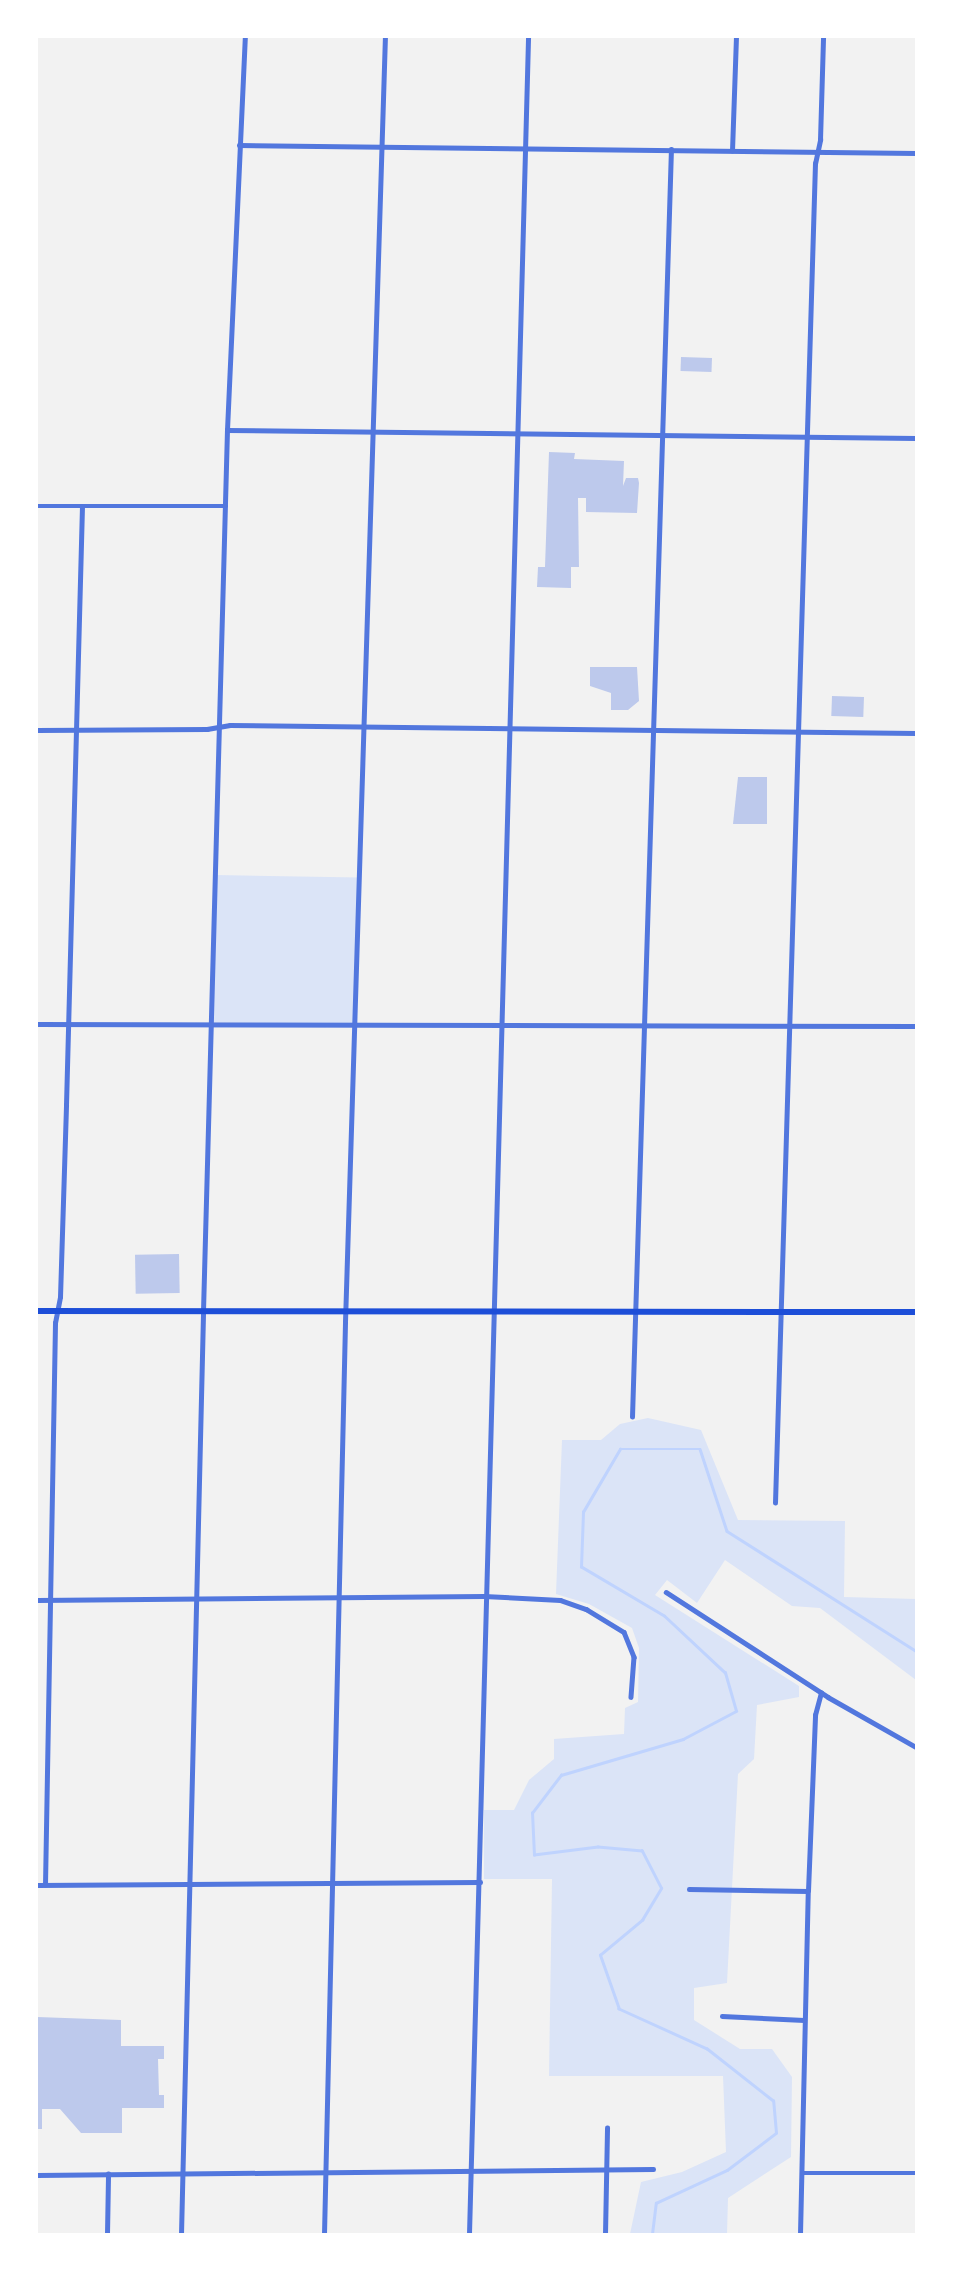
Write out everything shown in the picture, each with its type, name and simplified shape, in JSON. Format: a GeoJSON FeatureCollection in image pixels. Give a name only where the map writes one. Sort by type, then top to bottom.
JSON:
{"type":"FeatureCollection","features":[{"type":"Feature","properties":{"kind":"main road"},"geometry":{"type":"LineString","coordinates":[[37,1311],[916,1312]]}},
{"type":"Feature","properties":{"kind":"street"},"geometry":{"type":"LineString","coordinates":[[181,2234],[195,1599],[228,430],[245,37]]}},
{"type":"Feature","properties":{"kind":"street"},"geometry":{"type":"LineString","coordinates":[[324,2234],[330,1883],[371,432],[385,37]]}},
{"type":"Feature","properties":{"kind":"street"},"geometry":{"type":"LineString","coordinates":[[469,2234],[480,1882],[491,1311],[528,37]]}},
{"type":"Feature","properties":{"kind":"street"},"geometry":{"type":"LineString","coordinates":[[732,151],[736,37]]}},
{"type":"Feature","properties":{"kind":"street"},"geometry":{"type":"LineString","coordinates":[[775,1503],[806,437],[823,37]]}},
{"type":"Feature","properties":{"kind":"street"},"geometry":{"type":"LineString","coordinates":[[239,145],[916,153]]}},
{"type":"Feature","properties":{"kind":"street"},"geometry":{"type":"LineString","coordinates":[[632,1417],[638,1312],[671,150]]}},
{"type":"Feature","properties":{"kind":"street"},"geometry":{"type":"LineString","coordinates":[[228,430],[916,438]]}},
{"type":"Feature","properties":{"kind":"street"},"geometry":{"type":"LineString","coordinates":[[37,506],[226,506]]}},
{"type":"Feature","properties":{"kind":"street"},"geometry":{"type":"LineString","coordinates":[[44,1885],[57,1311],[82,507]]}},
{"type":"Feature","properties":{"kind":"street"},"geometry":{"type":"LineString","coordinates":[[37,730],[363,726],[916,733]]}},
{"type":"Feature","properties":{"kind":"street"},"geometry":{"type":"LineString","coordinates":[[37,1024],[212,1022],[916,1026]]}},
{"type":"Feature","properties":{"kind":"street"},"geometry":{"type":"LineString","coordinates":[[666,1592],[821,1692],[916,1748]]}},
{"type":"Feature","properties":{"kind":"street"},"geometry":{"type":"LineString","coordinates":[[37,1600],[484,1596],[571,1603],[618,1627],[630,1641],[634,1657],[631,1697]]}},
{"type":"Feature","properties":{"kind":"street"},"geometry":{"type":"LineString","coordinates":[[800,2234],[808,1891],[815,1715],[821,1692]]}},
{"type":"Feature","properties":{"kind":"street"},"geometry":{"type":"LineString","coordinates":[[37,1885],[480,1882]]}},
{"type":"Feature","properties":{"kind":"street"},"geometry":{"type":"LineString","coordinates":[[689,1889],[808,1891]]}},
{"type":"Feature","properties":{"kind":"street"},"geometry":{"type":"LineString","coordinates":[[722,2016],[804,2020]]}},
{"type":"Feature","properties":{"kind":"street"},"geometry":{"type":"LineString","coordinates":[[605,2234],[607,2128]]}},
{"type":"Feature","properties":{"kind":"street"},"geometry":{"type":"LineString","coordinates":[[37,2175],[653,2169]]}},
{"type":"Feature","properties":{"kind":"street"},"geometry":{"type":"LineString","coordinates":[[802,2173],[916,2173]]}},
{"type":"Feature","properties":{"kind":"street"},"geometry":{"type":"LineString","coordinates":[[107,2234],[108,2174]]}},
{"type":"Feature","properties":{"kind":"shaded area"},"geometry":{"type":"Polygon","coordinates":[[[216,875],[359,877],[356,1024],[213,1022],[216,875]]]}},
{"type":"Feature","properties":{"kind":"shaded area"},"geometry":{"type":"Polygon","coordinates":[[[648,1418],[701,1430],[738,1520],[845,1521],[844,1597],[916,1599],[916,1680],[820,1608],[792,1606],[725,1560],[697,1603],[667,1580],[655,1595],[799,1686],[799,1697],[757,1705],[754,1759],[738,1774],[727,1983],[694,1988],[694,2020],[740,2049],[772,2049],[792,2077],[791,2157],[728,2198],[727,2234],[630,2234],[641,2182],[682,2172],[726,2152],[723,2076],[549,2076],[552,1879],[484,1879],[484,1810],[514,1810],[529,1780],[554,1759],[554,1739],[624,1734],[625,1708],[638,1702],[639,1648],[632,1628],[589,1604],[556,1594],[562,1440],[601,1440],[620,1424],[648,1418]]]}},
{"type":"Feature","properties":{"kind":"building"},"geometry":{"type":"Polygon","coordinates":[[[681,357],[712,358],[711,372],[681,371],[681,357]]]}},
{"type":"Feature","properties":{"kind":"building"},"geometry":{"type":"Polygon","coordinates":[[[549,452],[575,453],[574,459],[624,461],[623,486],[626,478],[638,478],[639,483],[637,513],[586,512],[586,498],[578,498],[579,567],[571,567],[571,588],[537,587],[538,567],[545,567],[549,452]]]}},
{"type":"Feature","properties":{"kind":"building"},"geometry":{"type":"Polygon","coordinates":[[[590,667],[637,667],[639,701],[628,710],[611,710],[611,693],[590,686],[590,667]]]}},
{"type":"Feature","properties":{"kind":"building"},"geometry":{"type":"Polygon","coordinates":[[[832,696],[864,697],[863,717],[831,716],[832,696]]]}},
{"type":"Feature","properties":{"kind":"building"},"geometry":{"type":"Polygon","coordinates":[[[738,777],[767,777],[767,824],[733,824],[738,777]]]}},
{"type":"Feature","properties":{"kind":"building"},"geometry":{"type":"Polygon","coordinates":[[[179,1254],[180,1293],[136,1294],[135,1255],[179,1254]]]}},
{"type":"Feature","properties":{"kind":"building"},"geometry":{"type":"Polygon","coordinates":[[[37,2017],[121,2020],[121,2046],[164,2046],[164,2059],[158,2059],[159,2095],[164,2095],[164,2108],[122,2108],[122,2133],[81,2133],[60,2109],[42,2109],[42,2129],[37,2129],[37,2017]]]}},
{"type":"Feature","properties":{"kind":"waterway"},"geometry":{"type":"LineString","coordinates":[[652,2234],[656,2203],[727,2170],[776,2133],[773,2101],[707,2049],[619,2009],[600,1955],[642,1920],[661,1888],[642,1851],[598,1847],[534,1855],[532,1813],[561,1775],[683,1739],[736,1711],[725,1673],[664,1616],[581,1567],[583,1512],[620,1449],[700,1449],[727,1531],[916,1651]]}}]}
